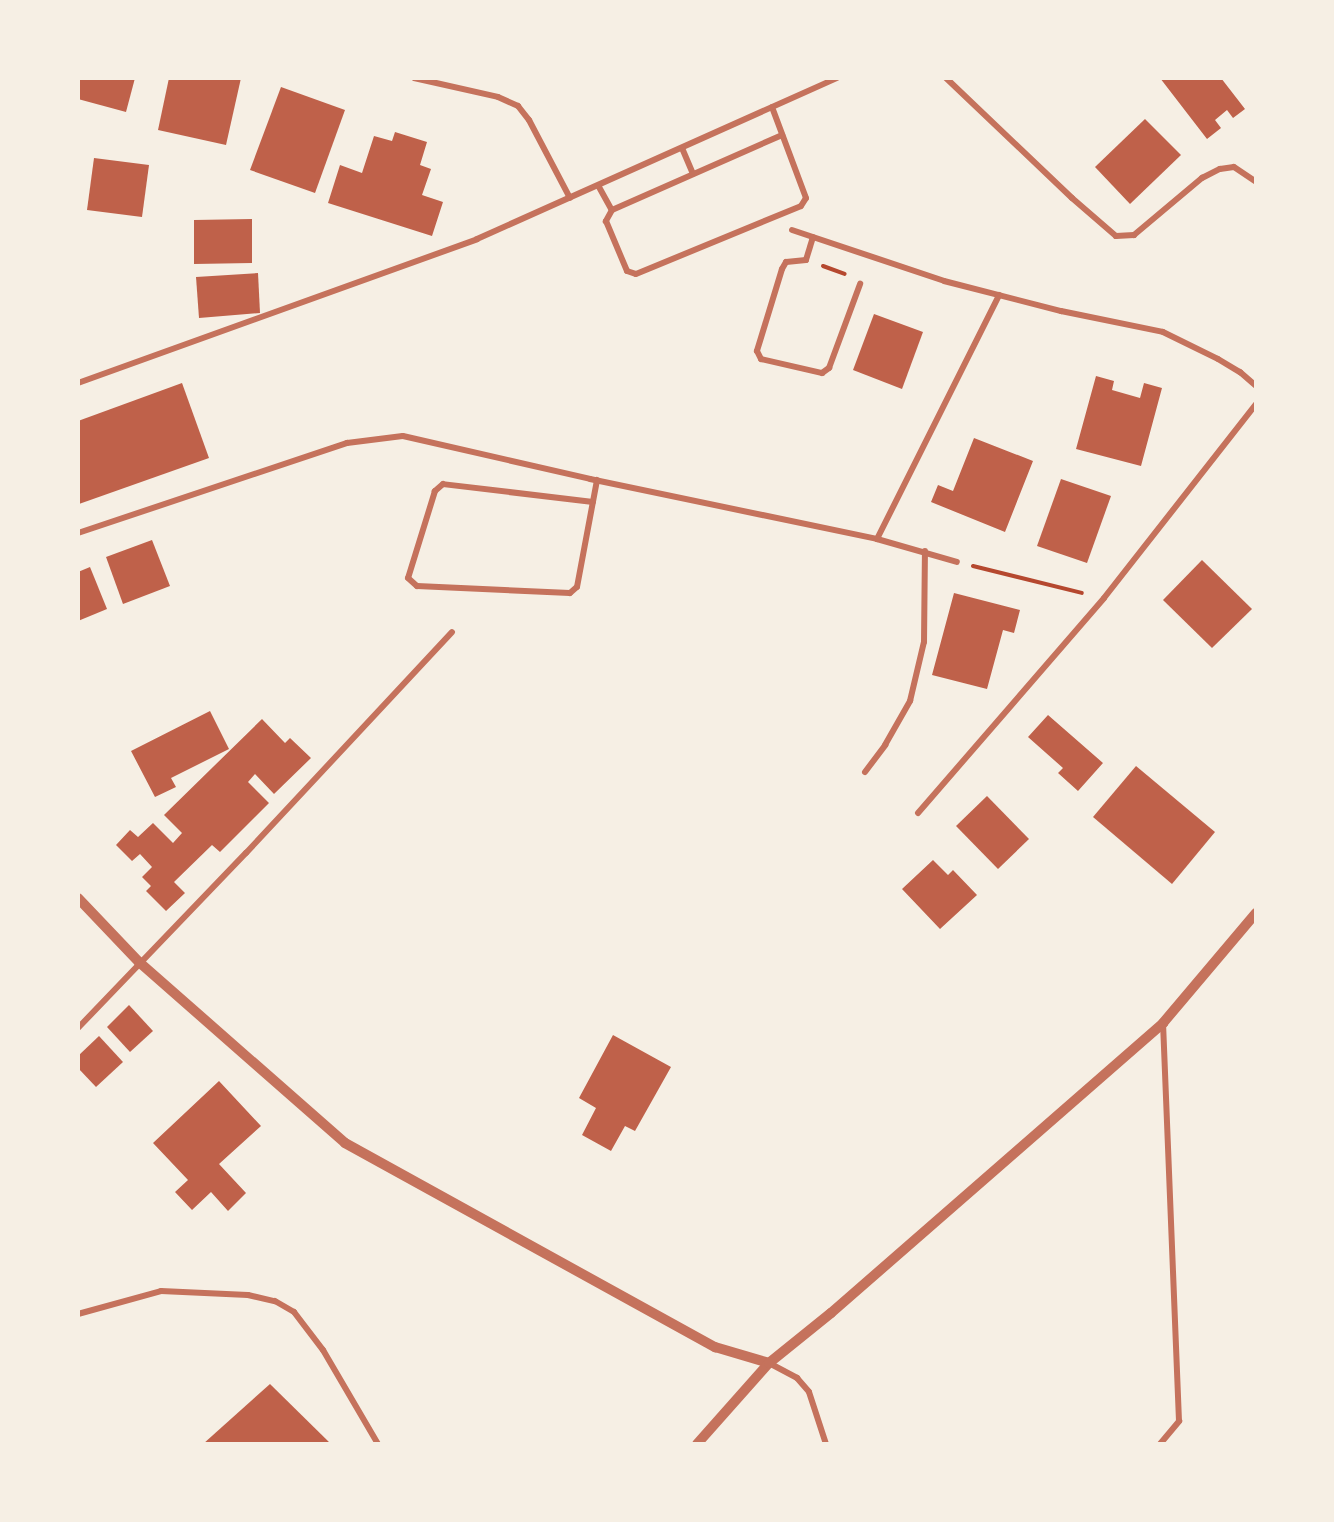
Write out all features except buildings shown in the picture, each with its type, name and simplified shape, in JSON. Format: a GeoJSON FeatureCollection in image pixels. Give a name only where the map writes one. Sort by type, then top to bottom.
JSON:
{"type":"FeatureCollection","features":[{"type":"Feature","properties":{"kind":"street"},"geometry":{"type":"LineString","coordinates":[[414,78],[498,97],[518,106],[529,120],[570,198]]}},
{"type":"Feature","properties":{"kind":"street"},"geometry":{"type":"LineString","coordinates":[[78,383],[477,239],[599,187],[837,78]]}},
{"type":"Feature","properties":{"kind":"street"},"geometry":{"type":"LineString","coordinates":[[946,78],[1072,198],[1116,236],[1134,235],[1202,178],[1220,169],[1234,167],[1256,182]]}},
{"type":"Feature","properties":{"kind":"street"},"geometry":{"type":"LineString","coordinates":[[772,107],[806,198],[801,206],[636,274],[627,271],[606,221],[612,210],[782,135]]}},
{"type":"Feature","properties":{"kind":"street"},"geometry":{"type":"LineString","coordinates":[[682,148],[693,174]]}},
{"type":"Feature","properties":{"kind":"street"},"geometry":{"type":"LineString","coordinates":[[599,187],[612,210]]}},
{"type":"Feature","properties":{"kind":"street"},"geometry":{"type":"LineString","coordinates":[[792,230],[944,281],[1163,332],[1218,359],[1240,372],[1256,386]]}},
{"type":"Feature","properties":{"kind":"street"},"geometry":{"type":"LineString","coordinates":[[813,237],[806,260],[786,262],[782,269],[757,351],[761,359],[822,373],[829,368],[860,284]]}},
{"type":"Feature","properties":{"kind":"street"},"geometry":{"type":"LineString","coordinates":[[878,539],[999,295]]}},
{"type":"Feature","properties":{"kind":"street"},"geometry":{"type":"LineString","coordinates":[[918,813],[1104,598],[1256,404]]}},
{"type":"Feature","properties":{"kind":"street"},"geometry":{"type":"LineString","coordinates":[[78,533],[347,443],[404,436],[597,480],[878,539],[957,562]]}},
{"type":"Feature","properties":{"kind":"street"},"geometry":{"type":"LineString","coordinates":[[593,502],[443,484],[435,491],[408,578],[417,586],[570,593],[577,587],[593,502],[597,480]]}},
{"type":"Feature","properties":{"kind":"street"},"geometry":{"type":"LineString","coordinates":[[865,772],[885,746],[910,701],[924,642],[925,551]]}},
{"type":"Feature","properties":{"kind":"street"},"geometry":{"type":"LineString","coordinates":[[78,1028],[246,853],[452,632]]}},
{"type":"Feature","properties":{"kind":"street"},"geometry":{"type":"LineString","coordinates":[[78,898],[139,962],[345,1143],[715,1347],[769,1363],[797,1378],[809,1392],[826,1444]]}},
{"type":"Feature","properties":{"kind":"street"},"geometry":{"type":"LineString","coordinates":[[697,1444],[769,1363],[831,1313],[1162,1023],[1256,913]]}},
{"type":"Feature","properties":{"kind":"street"},"geometry":{"type":"LineString","coordinates":[[1161,1444],[1179,1421],[1162,1023]]}},
{"type":"Feature","properties":{"kind":"street"},"geometry":{"type":"LineString","coordinates":[[78,1314],[161,1292],[248,1295],[275,1301],[294,1312],[323,1350],[378,1444]]}},
{"type":"Feature","properties":{"kind":"path"},"geometry":{"type":"LineString","coordinates":[[806,260],[854,278],[860,284]]}},
{"type":"Feature","properties":{"kind":"path"},"geometry":{"type":"LineString","coordinates":[[957,562],[1104,598]]}}]}
